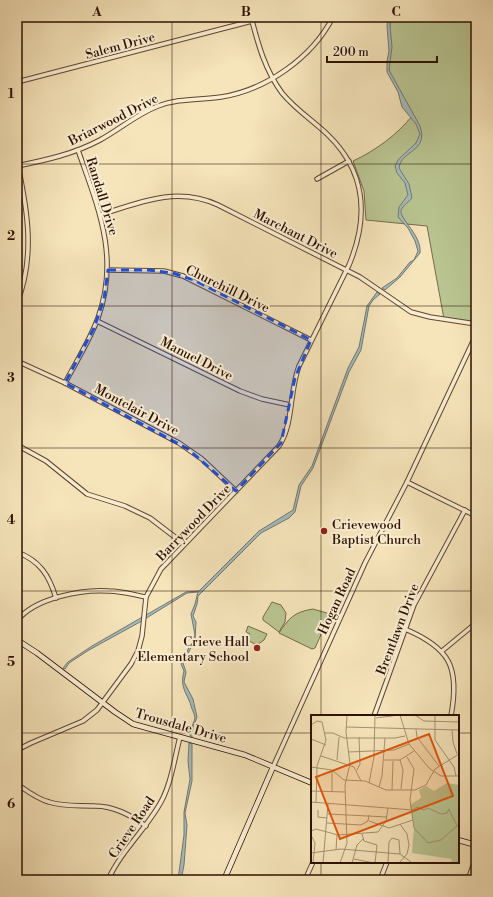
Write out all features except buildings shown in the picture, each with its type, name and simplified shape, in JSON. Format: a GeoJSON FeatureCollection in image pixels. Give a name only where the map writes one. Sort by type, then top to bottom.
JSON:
{"type":"FeatureCollection","features":[{"type":"Feature","properties":{"kind":"street","name":"Briarwood Drive"},"geometry":{"type":"LineString","coordinates":[[17,166],[61,156],[78,150],[101,139],[159,105],[181,100],[233,95],[247,90],[272,78],[294,64],[309,51],[319,39],[333,17]]}},
{"type":"Feature","properties":{"kind":"street","name":"Barrywood Drive"},"geometry":{"type":"LineString","coordinates":[[17,750],[85,720],[102,703],[134,660],[141,644],[146,597],[161,569],[281,443],[287,426],[298,369],[311,340],[347,270],[359,238],[362,207],[358,184],[349,161],[331,138],[287,99],[272,78],[263,58],[251,19]]}},
{"type":"Feature","properties":{"kind":"street","name":"Salem Drive"},"geometry":{"type":"LineString","coordinates":[[17,82],[251,19]]}},
{"type":"Feature","properties":{"kind":"street","name":"Randall Drive"},"geometry":{"type":"LineString","coordinates":[[65,383],[97,321],[105,296],[108,270],[107,243],[100,214],[78,150]]}},
{"type":"Feature","properties":{"kind":"street"},"geometry":{"type":"LineString","coordinates":[[317,179],[349,161]]}},
{"type":"Feature","properties":{"kind":"street"},"geometry":{"type":"LineString","coordinates":[[17,166],[26,209],[28,240],[26,272],[17,303]]}},
{"type":"Feature","properties":{"kind":"street","name":"Marchant Drive"},"geometry":{"type":"LineString","coordinates":[[100,214],[161,196],[177,195],[198,197],[218,205],[347,270],[374,286],[411,312],[430,317],[476,324]]}},
{"type":"Feature","properties":{"kind":"street","name":"Churchill Drive"},"geometry":{"type":"LineString","coordinates":[[108,270],[161,271],[183,276],[311,340]]}},
{"type":"Feature","properties":{"kind":"street","name":"Manuel Drive"},"geometry":{"type":"LineString","coordinates":[[97,321],[240,391],[262,399],[290,405]]}},
{"type":"Feature","properties":{"kind":"street","name":"Hogan Road"},"geometry":{"type":"LineString","coordinates":[[224,880],[365,563],[407,482],[476,335]]}},
{"type":"Feature","properties":{"kind":"street","name":"Montclair Drive"},"geometry":{"type":"LineString","coordinates":[[17,361],[65,383],[188,449],[209,465],[236,491]]}},
{"type":"Feature","properties":{"kind":"street"},"geometry":{"type":"LineString","coordinates":[[17,446],[46,461],[87,494],[125,506],[150,518],[184,544]]}},
{"type":"Feature","properties":{"kind":"street"},"geometry":{"type":"LineString","coordinates":[[407,482],[476,516]]}},
{"type":"Feature","properties":{"kind":"street","name":"Brentlawn Drive"},"geometry":{"type":"LineString","coordinates":[[374,715],[417,598],[465,510]]}},
{"type":"Feature","properties":{"kind":"street"},"geometry":{"type":"LineString","coordinates":[[17,552],[32,559],[43,568],[51,582],[56,598]]}},
{"type":"Feature","properties":{"kind":"street"},"geometry":{"type":"LineString","coordinates":[[17,621],[32,607],[56,598],[104,591],[146,597]]}},
{"type":"Feature","properties":{"kind":"street"},"geometry":{"type":"LineString","coordinates":[[442,651],[476,623]]}},
{"type":"Feature","properties":{"kind":"street"},"geometry":{"type":"LineString","coordinates":[[405,630],[428,640],[442,651],[450,665],[453,699],[451,715]]}},
{"type":"Feature","properties":{"kind":"street","name":"Trousdale Drive"},"geometry":{"type":"LineString","coordinates":[[17,640],[39,654],[102,703],[133,724],[245,755],[311,783]]}},
{"type":"Feature","properties":{"kind":"street","name":"Crieve Road"},"geometry":{"type":"LineString","coordinates":[[108,880],[120,860],[146,826],[160,804],[166,791],[180,737]]}},
{"type":"Feature","properties":{"kind":"street"},"geometry":{"type":"LineString","coordinates":[[17,784],[31,794],[49,802],[67,806],[109,808],[122,812],[146,826]]}},
{"type":"Feature","properties":{"kind":"street"},"geometry":{"type":"LineString","coordinates":[[459,840],[476,845]]}},
{"type":"Feature","properties":{"kind":"street"},"geometry":{"type":"LineString","coordinates":[[468,880],[476,857]]}},
{"type":"Feature","properties":{"kind":"street"},"geometry":{"type":"LineString","coordinates":[[305,880],[313,863]]}},
{"type":"Feature","properties":{"kind":"street"},"geometry":{"type":"LineString","coordinates":[[380,880],[387,863]]}},
{"type":"Feature","properties":{"kind":"highlighted area"},"geometry":{"type":"Polygon","coordinates":[[[108,270],[148,270],[173,273],[194,280],[311,340],[295,378],[281,443],[236,491],[188,449],[65,383],[94,328],[104,299],[108,270]]]}},
{"type":"Feature","properties":{"kind":"green space"},"geometry":{"type":"Polygon","coordinates":[[[390,17],[476,17],[476,324],[444,319],[427,226],[366,220],[364,191],[353,161],[386,142],[412,116],[389,74],[390,17]]]}},
{"type":"Feature","properties":{"kind":"green space"},"geometry":{"type":"Polygon","coordinates":[[[272,602],[281,605],[286,613],[285,622],[279,632],[263,620],[263,617],[272,602]]]}},
{"type":"Feature","properties":{"kind":"green space"},"geometry":{"type":"Polygon","coordinates":[[[313,609],[330,614],[315,648],[312,649],[279,633],[293,616],[313,609]]]}},
{"type":"Feature","properties":{"kind":"green space"},"geometry":{"type":"Polygon","coordinates":[[[248,626],[267,634],[264,640],[257,645],[249,641],[248,638],[250,634],[246,632],[248,626]]]}},
{"type":"Feature","properties":{"kind":"water"},"geometry":{"type":"Polygon","coordinates":[[[388,17],[391,17],[390,26],[392,47],[389,70],[420,126],[422,135],[418,146],[404,158],[399,168],[409,184],[412,198],[402,208],[401,214],[418,240],[420,253],[400,277],[385,290],[382,288],[397,278],[410,262],[414,260],[418,251],[415,241],[408,228],[398,217],[399,207],[408,195],[405,183],[397,173],[395,166],[398,160],[416,143],[420,134],[416,124],[402,107],[398,92],[387,72],[389,51],[387,26],[388,17]]]}},
{"type":"Feature","properties":{"kind":"water"},"geometry":{"type":"Polygon","coordinates":[[[377,292],[380,294],[369,306],[361,350],[349,372],[313,468],[301,486],[295,512],[289,518],[261,533],[198,596],[193,616],[196,622],[195,640],[183,663],[186,672],[184,682],[193,699],[197,717],[193,727],[192,737],[190,736],[190,733],[195,717],[183,687],[184,671],[181,664],[195,635],[191,614],[198,592],[187,593],[140,622],[89,650],[69,663],[65,669],[63,668],[68,662],[92,646],[186,592],[199,591],[259,531],[293,510],[299,485],[312,466],[348,368],[359,347],[367,306],[377,292]]]}},
{"type":"Feature","properties":{"kind":"water"},"geometry":{"type":"Polygon","coordinates":[[[189,743],[192,744],[192,781],[185,813],[187,825],[184,865],[181,880],[178,880],[184,835],[184,812],[190,779],[188,761],[189,743]]]}},
{"type":"Feature","properties":{"kind":"place","name":"Crievewood Baptist Church"},"geometry":{"type":"Point","coordinates":[324,531]}},
{"type":"Feature","properties":{"kind":"place","name":"Crieve Hall Elementary School"},"geometry":{"type":"Point","coordinates":[257,648]}}]}
